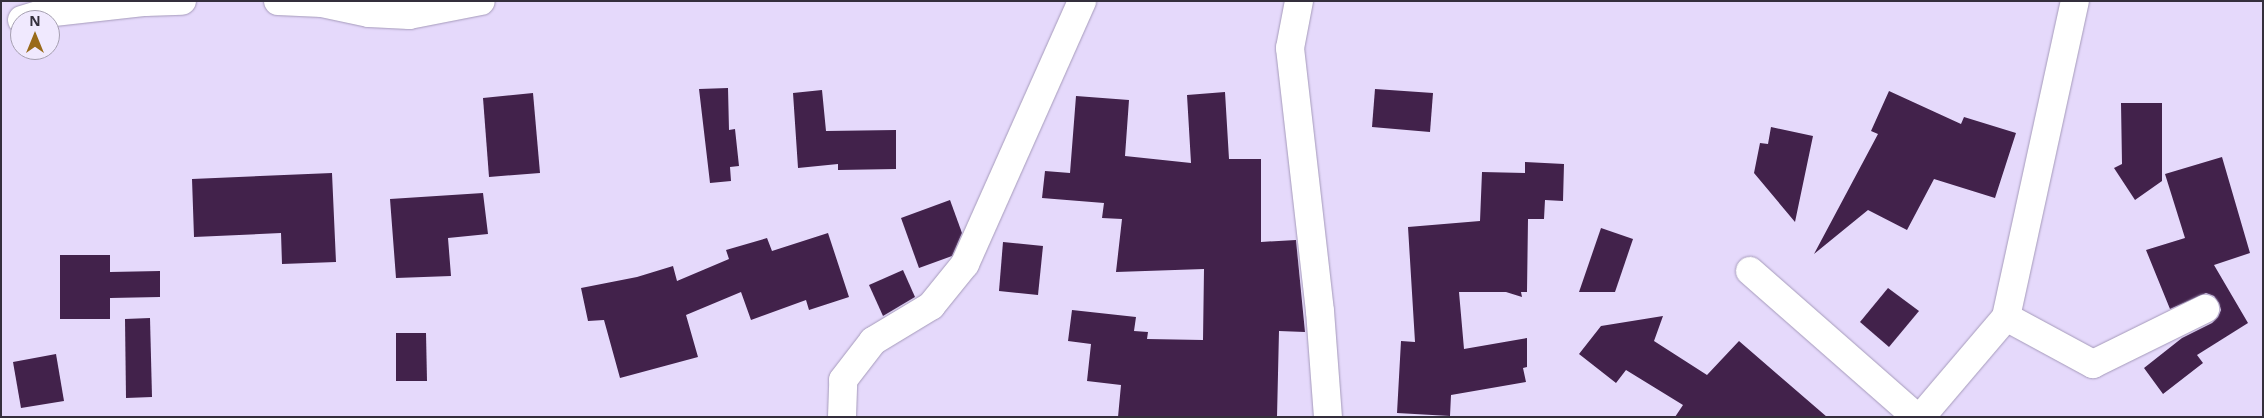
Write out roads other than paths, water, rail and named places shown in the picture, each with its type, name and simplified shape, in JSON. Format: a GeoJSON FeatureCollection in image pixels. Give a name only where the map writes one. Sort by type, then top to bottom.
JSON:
{"type":"FeatureCollection","features":[{"type":"Feature","properties":{"kind":"street"},"geometry":{"type":"LineString","coordinates":[[60,11],[145,2],[182,1]]}},
{"type":"Feature","properties":{"kind":"street"},"geometry":{"type":"LineString","coordinates":[[278,1],[322,3],[369,13],[409,14],[481,1]]}},
{"type":"Feature","properties":{"kind":"street"},"geometry":{"type":"LineString","coordinates":[[842,417],[843,380],[874,341],[931,306],[965,264],[1082,1]]}},
{"type":"Feature","properties":{"kind":"street"},"geometry":{"type":"LineString","coordinates":[[1299,1],[1290,48],[1320,311],[1328,417]]}},
{"type":"Feature","properties":{"kind":"street"},"geometry":{"type":"LineString","coordinates":[[1921,417],[2006,317],[2075,1]]}},
{"type":"Feature","properties":{"kind":"street"},"geometry":{"type":"LineString","coordinates":[[1750,271],[1916,417]]}},
{"type":"Feature","properties":{"kind":"street"},"geometry":{"type":"LineString","coordinates":[[2006,317],[2093,364],[2206,309]]}}]}
